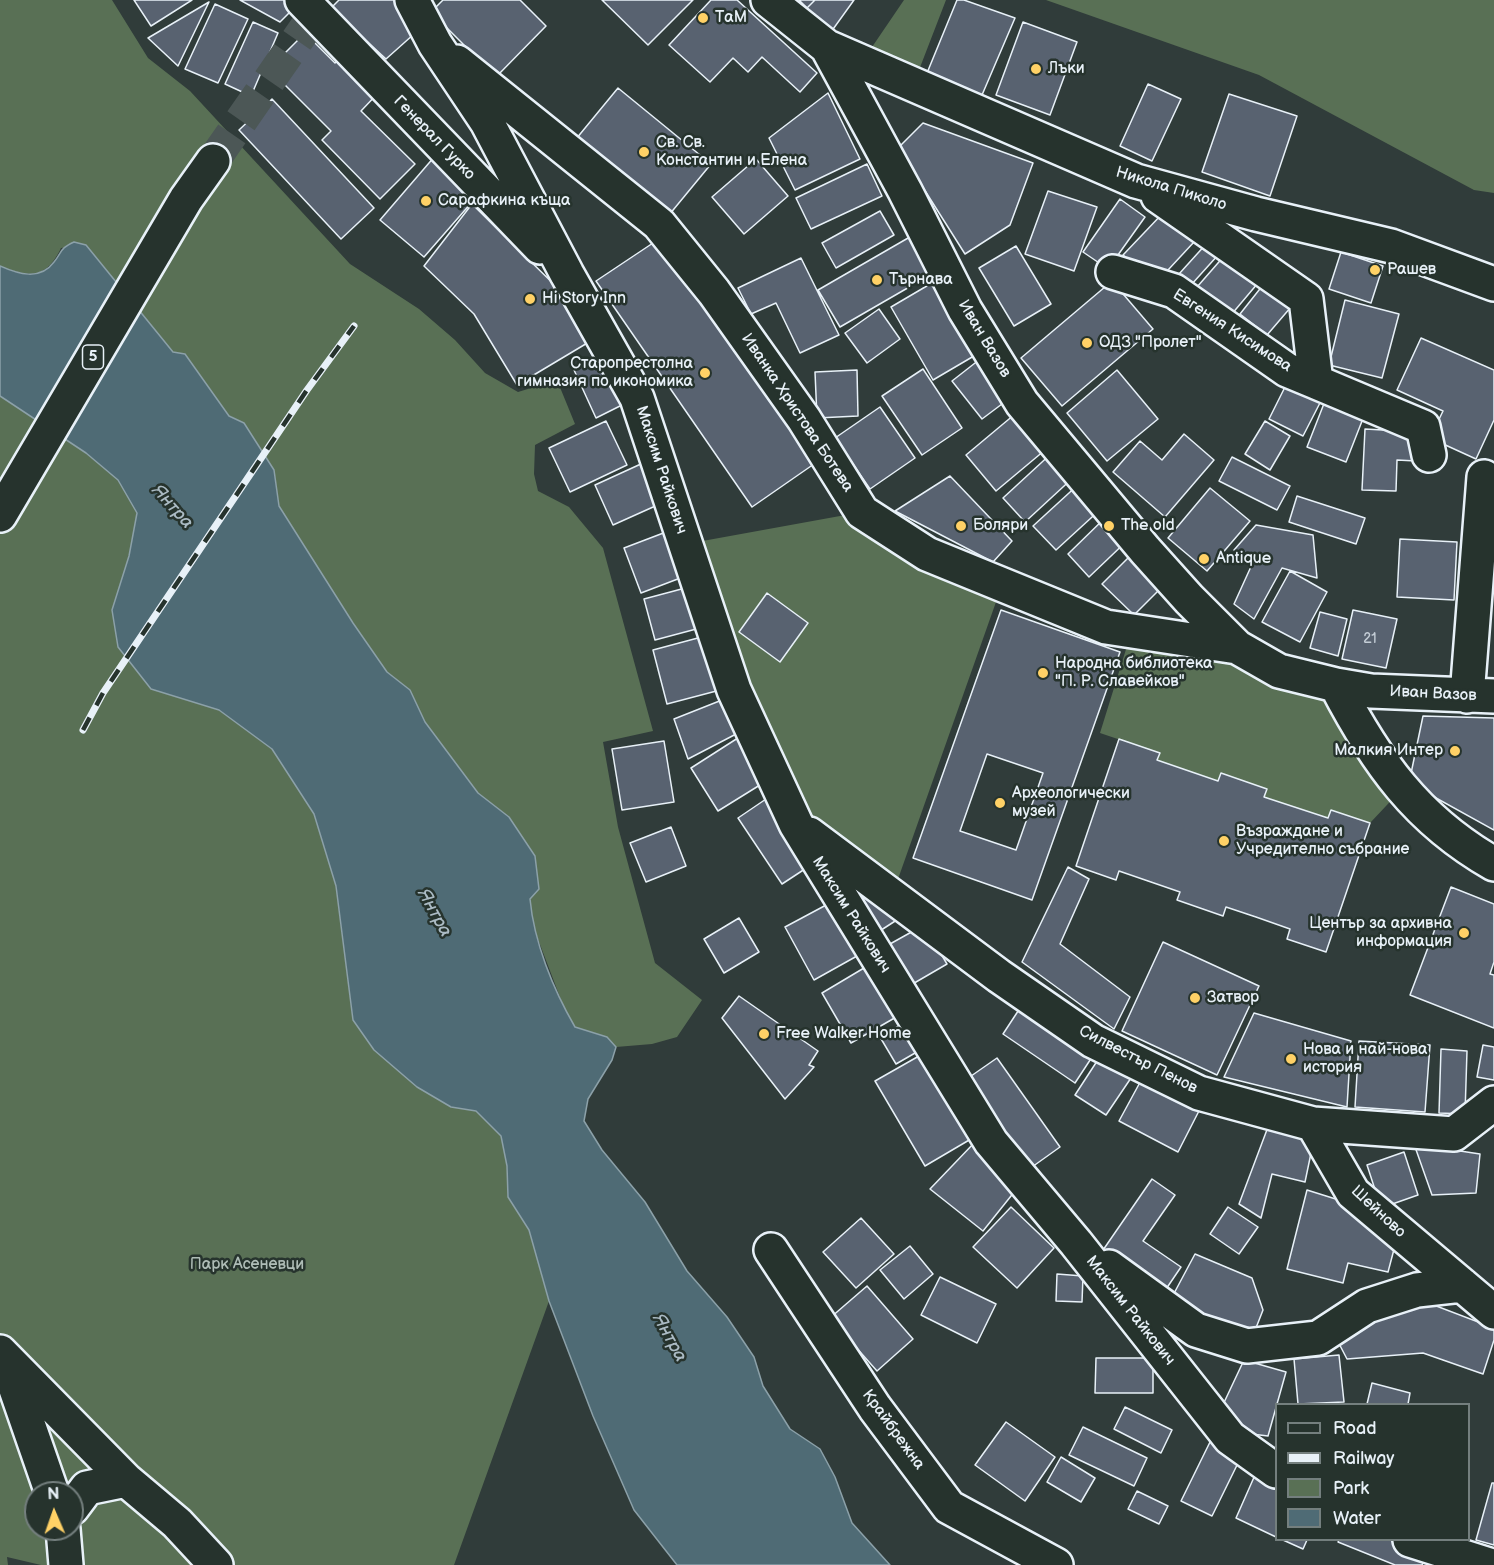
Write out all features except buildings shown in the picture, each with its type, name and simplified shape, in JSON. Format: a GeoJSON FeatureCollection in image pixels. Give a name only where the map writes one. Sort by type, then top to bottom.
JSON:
{"type":"FeatureCollection","features":[{"type":"Feature","properties":{"kind":"street","name":"Генерал Гурко"},"geometry":{"type":"LineString","coordinates":[[302,0],[567,274]]}},
{"type":"Feature","properties":{"kind":"street"},"geometry":{"type":"LineString","coordinates":[[320,0],[332,32]]}},
{"type":"Feature","properties":{"kind":"street"},"geometry":{"type":"LineString","coordinates":[[412,0],[435,44],[487,122],[567,274]]}},
{"type":"Feature","properties":{"kind":"street"},"geometry":{"type":"LineString","coordinates":[[768,0],[827,47]]}},
{"type":"Feature","properties":{"kind":"street","name":"Иванка Христова Ботева"},"geometry":{"type":"LineString","coordinates":[[435,44],[659,224],[714,292],[797,409],[862,512],[927,554],[1106,627],[1237,647]]}},
{"type":"Feature","properties":{"kind":"street","name":"Никола Пиколо"},"geometry":{"type":"LineString","coordinates":[[827,47],[1136,181],[1256,214],[1391,246],[1494,284]]}},
{"type":"Feature","properties":{"kind":"street","name":"Иван Вазов"},"geometry":{"type":"LineString","coordinates":[[827,47],[905,191],[964,310],[1022,403],[1189,599],[1237,647],[1279,671],[1336,685],[1371,691],[1481,696]]}},
{"type":"Feature","properties":{"kind":"street","name":"5"},"geometry":{"type":"LineString","coordinates":[[0,514],[186,199],[213,161]]}},
{"type":"Feature","properties":{"kind":"street"},"geometry":{"type":"LineString","coordinates":[[1136,181],[1306,299],[1316,382]]}},
{"type":"Feature","properties":{"kind":"street","name":"Евгения Кисимова"},"geometry":{"type":"LineString","coordinates":[[1113,272],[1174,291],[1287,370],[1423,426],[1429,455]]}},
{"type":"Feature","properties":{"kind":"street","name":"Максим Райкович"},"geometry":{"type":"LineString","coordinates":[[567,274],[637,398],[734,690],[796,824],[991,1142],[1076,1243],[1230,1438],[1275,1470]]}},
{"type":"Feature","properties":{"kind":"street"},"geometry":{"type":"LineString","coordinates":[[1481,696],[1485,591],[1484,477]]}},
{"type":"Feature","properties":{"kind":"street"},"geometry":{"type":"LineString","coordinates":[[1336,685],[1364,739],[1402,789],[1445,831],[1466,848],[1494,864]]}},
{"type":"Feature","properties":{"kind":"street","name":"Силвестър Пенов"},"geometry":{"type":"LineString","coordinates":[[796,824],[999,976],[1093,1041],[1199,1093],[1314,1124],[1454,1134],[1494,1103]]}},
{"type":"Feature","properties":{"kind":"street","name":"Шейново"},"geometry":{"type":"LineString","coordinates":[[1314,1124],[1353,1193],[1494,1312]]}},
{"type":"Feature","properties":{"kind":"street"},"geometry":{"type":"LineString","coordinates":[[1076,1243],[1196,1330],[1247,1346],[1318,1338],[1367,1306],[1418,1290],[1462,1285]]}},
{"type":"Feature","properties":{"kind":"street","name":"Крайбрежна"},"geometry":{"type":"LineString","coordinates":[[771,1250],[875,1408],[949,1507],[1056,1565]]}},
{"type":"Feature","properties":{"kind":"street"},"geometry":{"type":"LineString","coordinates":[[3,1357],[126,1480],[177,1523],[216,1565]]}},
{"type":"Feature","properties":{"kind":"street"},"geometry":{"type":"LineString","coordinates":[[3,1357],[48,1481]]}},
{"type":"Feature","properties":{"kind":"street"},"geometry":{"type":"LineString","coordinates":[[84,1492],[87,1488],[126,1480]]}},
{"type":"Feature","properties":{"kind":"street"},"geometry":{"type":"LineString","coordinates":[[64,1541],[66,1565]]}},
{"type":"Feature","properties":{"kind":"street"},"geometry":{"type":"LineString","coordinates":[[1416,1541],[1490,1565]]}},
{"type":"Feature","properties":{"kind":"green space"},"geometry":{"type":"Polygon","coordinates":[[[0,0],[112,0],[148,58],[190,91],[350,264],[419,309],[455,340],[485,373],[518,392],[557,380],[575,424],[535,445],[534,474],[538,491],[569,507],[603,548],[653,731],[603,742],[618,827],[655,963],[702,1000],[677,1037],[652,1044],[616,1047],[607,1037],[574,1027],[566,1013],[533,926],[530,899],[509,817],[478,793],[425,722],[410,690],[387,672],[279,506],[274,470],[244,423],[229,416],[185,354],[173,352],[86,245],[61,248],[49,266],[36,273],[20,273],[0,266],[0,0]]]}},
{"type":"Feature","properties":{"kind":"green space"},"geometry":{"type":"Polygon","coordinates":[[[904,0],[946,0],[919,70],[870,50],[904,0]]]}},
{"type":"Feature","properties":{"kind":"green space"},"geometry":{"type":"Polygon","coordinates":[[[1046,0],[1494,0],[1494,193],[1474,190],[1259,75],[1046,0]]]}},
{"type":"Feature","properties":{"kind":"green space","name":"Парк Асеневци"},"geometry":{"type":"Polygon","coordinates":[[[0,396],[86,453],[118,480],[132,482],[137,513],[129,556],[151,689],[219,710],[272,749],[314,814],[336,886],[353,1020],[451,1107],[476,1111],[501,1136],[507,1166],[508,1197],[529,1230],[549,1301],[454,1565],[41,1565],[7,1557],[8,1565],[0,1565],[0,396]]]}},
{"type":"Feature","properties":{"kind":"green space"},"geometry":{"type":"Polygon","coordinates":[[[862,512],[1002,585],[892,896],[796,824],[686,544],[862,512]],[[767,593],[739,632],[780,662],[808,623],[767,593]]]}},
{"type":"Feature","properties":{"kind":"green space"},"geometry":{"type":"Polygon","coordinates":[[[1132,630],[1336,685],[1402,789],[1370,823],[1331,810],[1328,818],[1264,797],[1266,789],[1221,773],[1218,781],[1157,760],[1159,753],[1100,733],[1132,630]]]}},
{"type":"Feature","properties":{"kind":"water","name":"Янтра"},"geometry":{"type":"Polygon","coordinates":[[[74,242],[86,245],[173,352],[185,354],[229,416],[244,423],[274,470],[279,506],[353,623],[387,672],[410,690],[425,722],[478,793],[509,817],[535,856],[539,889],[530,899],[532,915],[540,948],[552,981],[575,1027],[607,1037],[616,1047],[612,1060],[588,1099],[584,1121],[602,1150],[645,1202],[687,1271],[727,1317],[754,1357],[763,1386],[790,1429],[820,1449],[835,1477],[852,1523],[890,1565],[677,1565],[634,1510],[593,1416],[549,1301],[529,1230],[508,1197],[507,1166],[501,1136],[476,1111],[451,1107],[417,1087],[374,1050],[353,1020],[336,886],[314,814],[272,749],[219,710],[151,689],[118,647],[112,610],[129,556],[137,513],[118,480],[86,453],[0,396],[0,266],[21,273],[36,274],[48,268],[63,249],[74,242]]]}},
{"type":"Feature","properties":{"kind":"tunnel"},"geometry":{"type":"LineString","coordinates":[[213,161],[325,0]]}},
{"type":"Feature","properties":{"kind":"railway"},"geometry":{"type":"LineString","coordinates":[[83,730],[103,693],[307,390],[354,326]]}},
{"type":"Feature","properties":{"kind":"place","name":"ТаМ"},"geometry":{"type":"Point","coordinates":[703,18]}},
{"type":"Feature","properties":{"kind":"place","name":"Лъки"},"geometry":{"type":"Point","coordinates":[1036,69]}},
{"type":"Feature","properties":{"kind":"place","name":"Св. Св. Константин и Елена"},"geometry":{"type":"Point","coordinates":[644,152]}},
{"type":"Feature","properties":{"kind":"place","name":"Сарафкина къща"},"geometry":{"type":"Point","coordinates":[426,201]}},
{"type":"Feature","properties":{"kind":"place","name":"Рашев"},"geometry":{"type":"Point","coordinates":[1375,270]}},
{"type":"Feature","properties":{"kind":"place","name":"Търнава"},"geometry":{"type":"Point","coordinates":[877,280]}},
{"type":"Feature","properties":{"kind":"place","name":"Hi Story Inn"},"geometry":{"type":"Point","coordinates":[530,299]}},
{"type":"Feature","properties":{"kind":"place","name":"ОДЗ \"Пролет\""},"geometry":{"type":"Point","coordinates":[1087,343]}},
{"type":"Feature","properties":{"kind":"place","name":"Старопрестолна гимназия по икономика"},"geometry":{"type":"Point","coordinates":[705,373]}},
{"type":"Feature","properties":{"kind":"place","name":"Боляри"},"geometry":{"type":"Point","coordinates":[961,526]}},
{"type":"Feature","properties":{"kind":"place","name":"The old"},"geometry":{"type":"Point","coordinates":[1109,526]}},
{"type":"Feature","properties":{"kind":"place","name":"Antique"},"geometry":{"type":"Point","coordinates":[1204,559]}},
{"type":"Feature","properties":{"kind":"place","name":"Народна библиотека \"П. Р. Славейков\""},"geometry":{"type":"Point","coordinates":[1043,673]}},
{"type":"Feature","properties":{"kind":"place","name":"Малкия Интер"},"geometry":{"type":"Point","coordinates":[1455,751]}},
{"type":"Feature","properties":{"kind":"place","name":"Археологически музей"},"geometry":{"type":"Point","coordinates":[1000,803]}},
{"type":"Feature","properties":{"kind":"place","name":"Възраждане и Учредително събрание"},"geometry":{"type":"Point","coordinates":[1224,841]}},
{"type":"Feature","properties":{"kind":"place","name":"Център за архивна информация"},"geometry":{"type":"Point","coordinates":[1464,933]}},
{"type":"Feature","properties":{"kind":"place","name":"Затвор"},"geometry":{"type":"Point","coordinates":[1195,998]}},
{"type":"Feature","properties":{"kind":"place","name":"Free Walker Home"},"geometry":{"type":"Point","coordinates":[764,1034]}},
{"type":"Feature","properties":{"kind":"place","name":"Нова и най-нова история"},"geometry":{"type":"Point","coordinates":[1291,1059]}}]}
